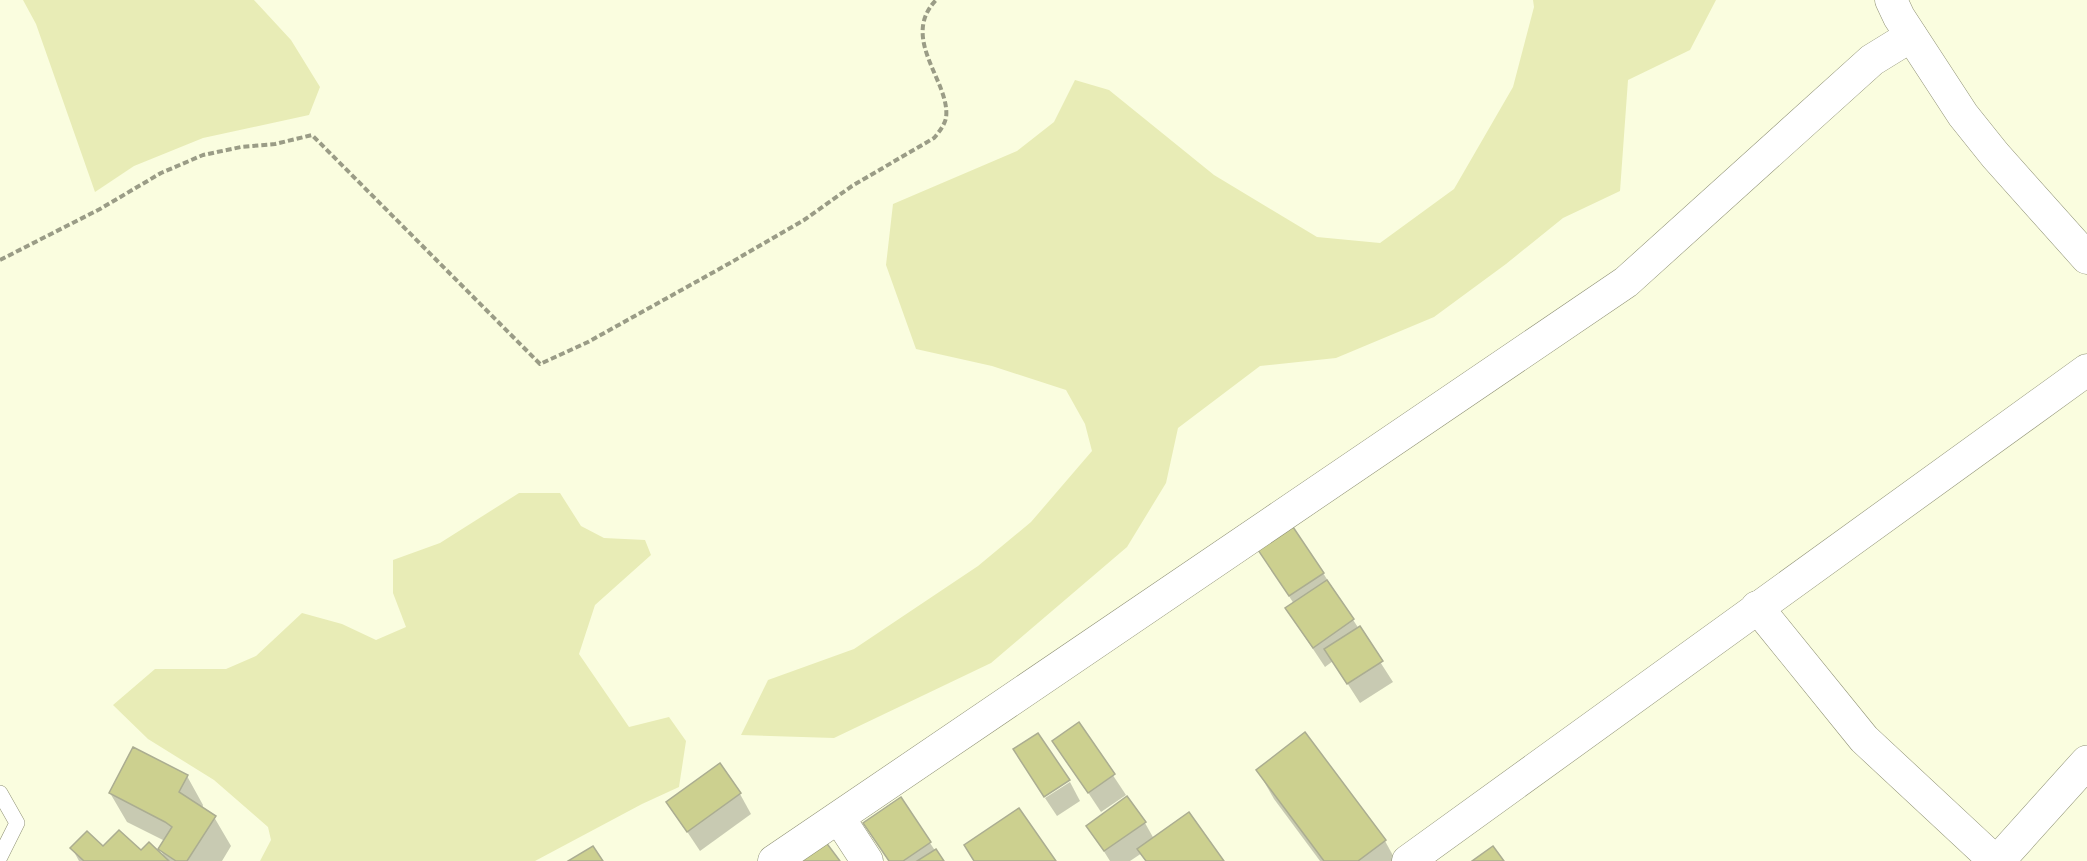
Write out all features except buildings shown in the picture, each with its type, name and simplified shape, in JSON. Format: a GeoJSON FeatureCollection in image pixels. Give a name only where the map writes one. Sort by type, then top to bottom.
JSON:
{"type":"FeatureCollection","features":[{"type":"Feature","properties":{"kind":"street"},"geometry":{"type":"LineString","coordinates":[[1891,0],[1899,17],[1963,115],[1995,155],[2087,258]]}},
{"type":"Feature","properties":{"kind":"street"},"geometry":{"type":"LineString","coordinates":[[774,861],[1626,282],[1872,60],[1911,36]]}},
{"type":"Feature","properties":{"kind":"street"},"geometry":{"type":"LineString","coordinates":[[1408,861],[2087,370]]}},
{"type":"Feature","properties":{"kind":"street"},"geometry":{"type":"LineString","coordinates":[[1757,607],[1864,739],[1997,861],[2087,762]]}},
{"type":"Feature","properties":{"kind":"street"},"geometry":{"type":"LineString","coordinates":[[839,818],[867,861]]}},
{"type":"Feature","properties":{"kind":"lane"},"geometry":{"type":"LineString","coordinates":[[0,793],[17,824],[0,857]]}},
{"type":"Feature","properties":{"kind":"path"},"geometry":{"type":"LineString","coordinates":[[0,260],[100,209],[161,173],[203,155],[241,147],[275,144],[312,135],[540,364],[588,342],[739,258],[804,220],[852,186],[934,138],[942,129],[946,118],[942,91],[926,55],[924,42],[926,15],[936,0]]}},
{"type":"Feature","properties":{"kind":"green space"},"geometry":{"type":"Polygon","coordinates":[[[23,0],[254,0],[291,40],[320,87],[309,115],[203,138],[134,166],[95,192],[36,24],[23,0]]]}},
{"type":"Feature","properties":{"kind":"green space"},"geometry":{"type":"Polygon","coordinates":[[[1533,0],[1716,0],[1690,50],[1628,80],[1620,191],[1563,218],[1434,317],[1336,358],[1260,366],[1178,428],[1166,483],[1127,547],[991,663],[834,738],[741,735],[768,680],[854,649],[978,566],[1031,522],[1092,451],[1085,424],[1066,390],[992,366],[916,349],[886,265],[893,204],[1017,151],[1054,122],[1075,80],[1109,90],[1214,175],[1317,237],[1380,243],[1454,189],[1513,87],[1534,7],[1533,0]]]}},
{"type":"Feature","properties":{"kind":"green space"},"geometry":{"type":"Polygon","coordinates":[[[519,493],[560,493],[581,526],[604,538],[645,540],[651,555],[595,605],[579,654],[629,727],[669,717],[686,741],[679,787],[535,861],[260,861],[271,840],[268,827],[214,780],[148,739],[113,705],[155,669],[226,669],[256,656],[302,613],[342,624],[376,640],[406,627],[393,593],[393,560],[440,543],[519,493]]]}}]}
